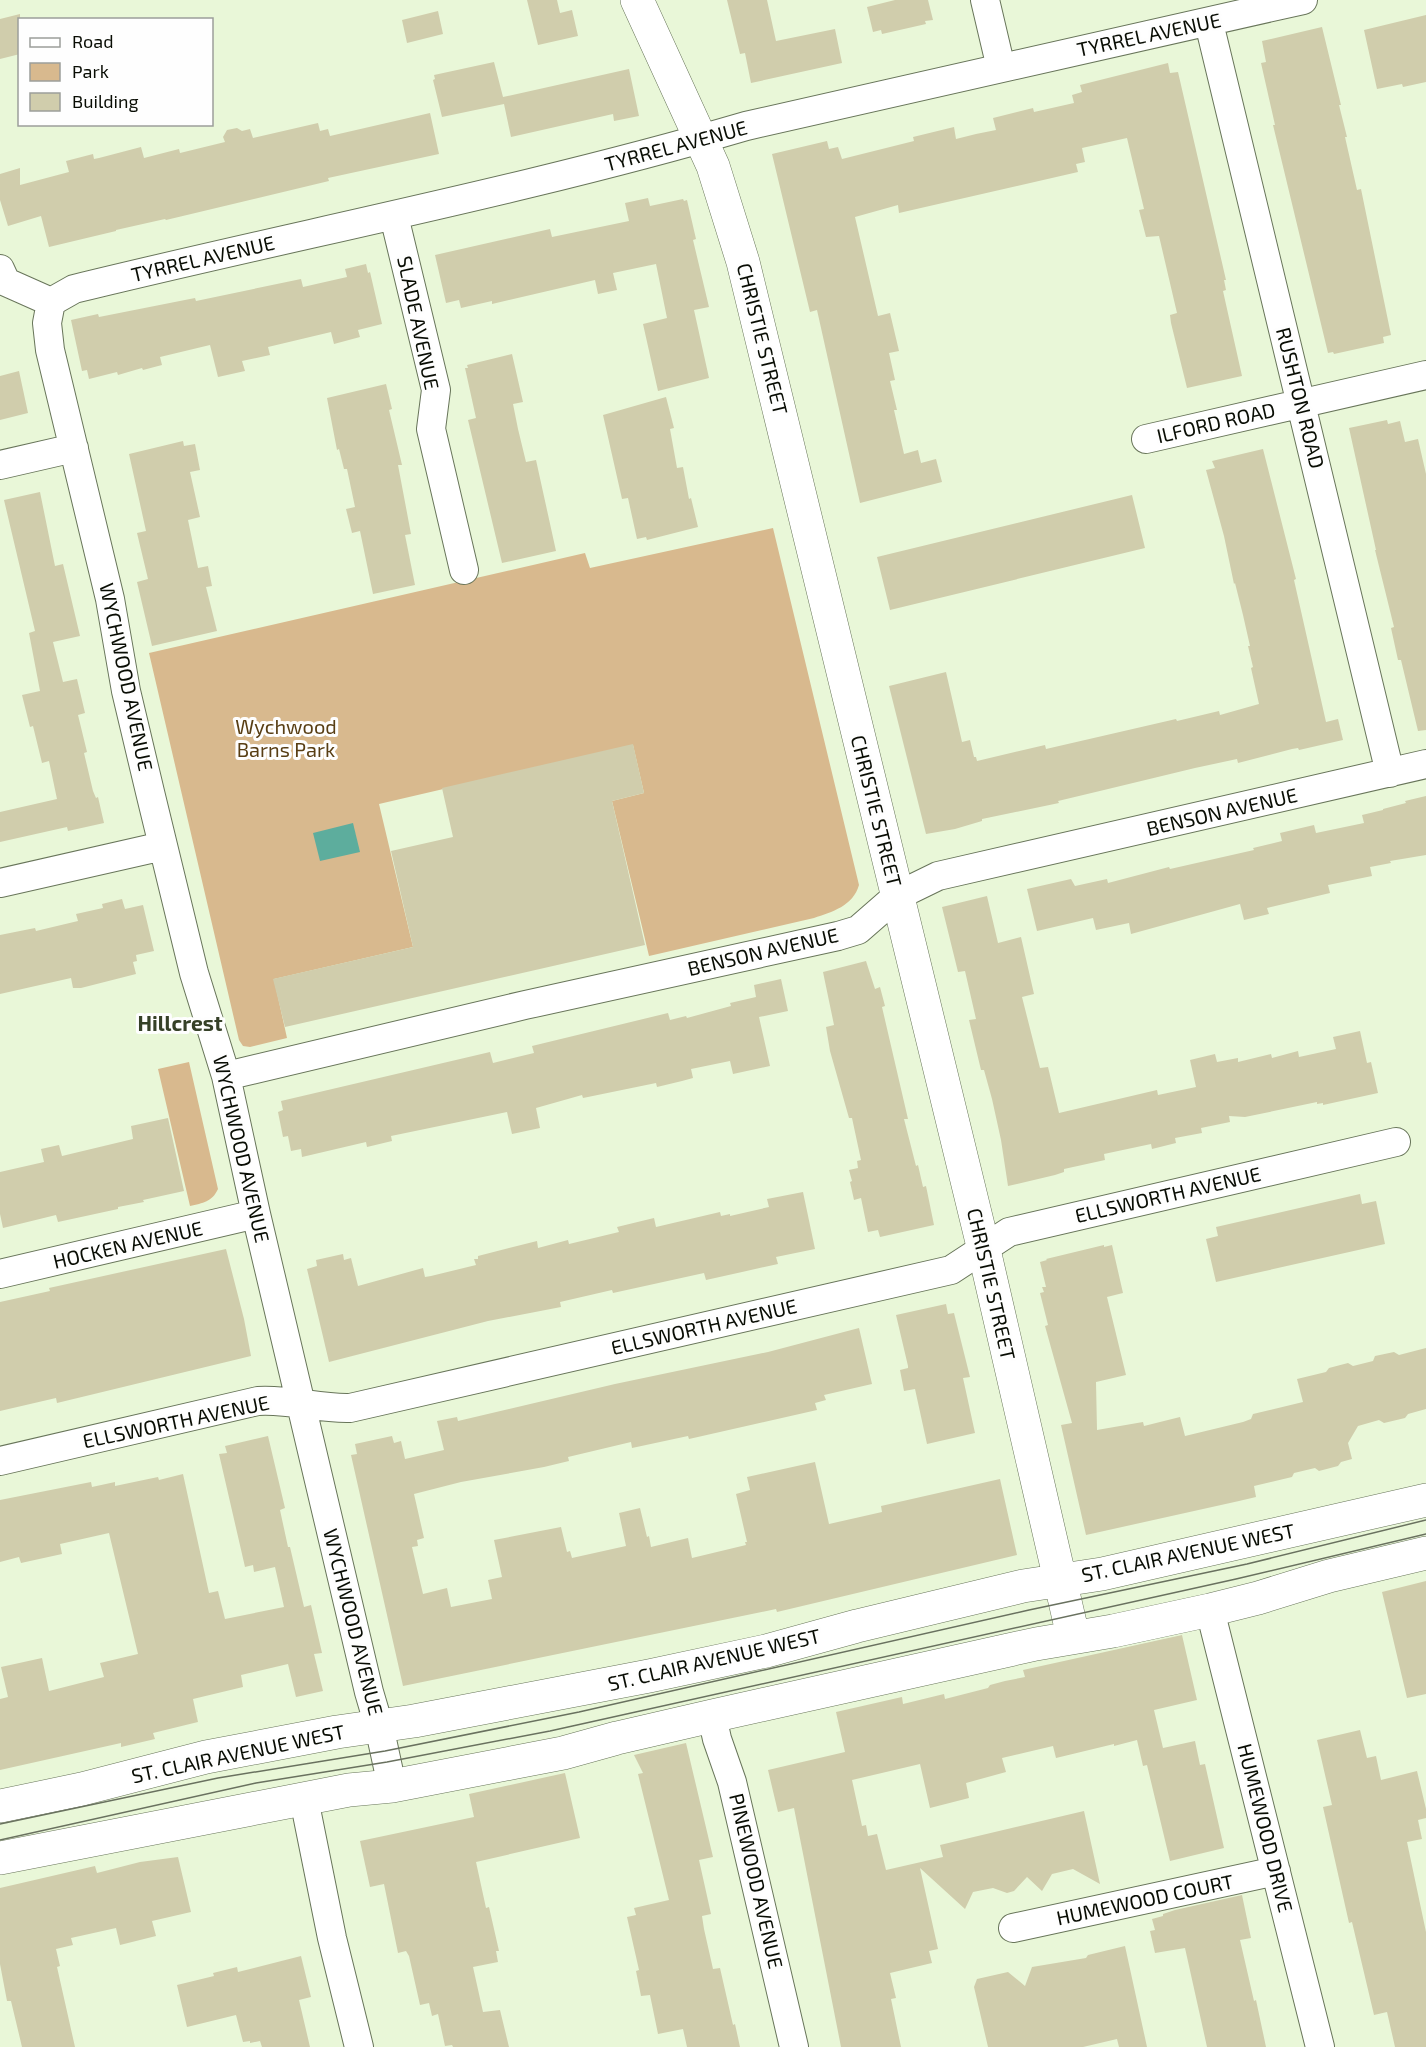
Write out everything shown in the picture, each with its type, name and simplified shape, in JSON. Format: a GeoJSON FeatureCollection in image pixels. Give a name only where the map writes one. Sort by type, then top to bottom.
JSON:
{"type":"FeatureCollection","features":[{"type":"Feature","properties":{"kind":"main road","name":"CHRISTIE STREET"},"geometry":{"type":"LineString","coordinates":[[637,0],[713,166],[743,262],[984,1250],[1073,1636]]}},
{"type":"Feature","properties":{"kind":"main road","name":"ST. CLAIR AVENUE WEST"},"geometry":{"type":"LineString","coordinates":[[0,1806],[82,1789],[206,1757],[414,1721],[660,1674],[766,1651],[857,1626],[1023,1586],[1102,1574],[1426,1500]]}},
{"type":"Feature","properties":{"kind":"main road"},"geometry":{"type":"LineString","coordinates":[[0,1858],[349,1790],[392,1786],[564,1753],[712,1716],[1073,1636],[1113,1631],[1210,1610],[1329,1576],[1426,1553]]}},
{"type":"Feature","properties":{"kind":"street"},"geometry":{"type":"LineString","coordinates":[[985,0],[1001,68]]}},
{"type":"Feature","properties":{"kind":"street","name":"TYRREL AVENUE"},"geometry":{"type":"LineString","coordinates":[[51,302],[74,289],[394,216],[654,153],[746,126],[1303,0]]}},
{"type":"Feature","properties":{"kind":"street","name":"RUSHTON ROAD"},"geometry":{"type":"LineString","coordinates":[[1209,23],[1390,773]]}},
{"type":"Feature","properties":{"kind":"street","name":"SLADE AVENUE"},"geometry":{"type":"LineString","coordinates":[[394,216],[436,390],[432,414],[432,436],[464,570]]}},
{"type":"Feature","properties":{"kind":"street"},"geometry":{"type":"LineString","coordinates":[[0,269],[6,282],[51,302]]}},
{"type":"Feature","properties":{"kind":"street","name":"WYCHWOOD AVENUE"},"geometry":{"type":"LineString","coordinates":[[51,302],[47,324],[50,350],[110,599],[126,691],[194,973],[226,1076],[256,1214],[392,1786]]}},
{"type":"Feature","properties":{"kind":"street","name":"ILFORD ROAD"},"geometry":{"type":"LineString","coordinates":[[1146,439],[1426,375]]}},
{"type":"Feature","properties":{"kind":"street"},"geometry":{"type":"LineString","coordinates":[[0,465],[74,448]]}},
{"type":"Feature","properties":{"kind":"street","name":"BENSON AVENUE"},"geometry":{"type":"LineString","coordinates":[[226,1076],[525,1005],[838,936],[858,930],[897,896],[938,876],[1426,764]]}},
{"type":"Feature","properties":{"kind":"street"},"geometry":{"type":"LineString","coordinates":[[0,883],[164,846]]}},
{"type":"Feature","properties":{"kind":"street","name":"ELLSWORTH AVENUE"},"geometry":{"type":"LineString","coordinates":[[0,1461],[258,1401],[301,1402],[332,1408],[350,1408],[951,1270],[1010,1232],[1396,1142]]}},
{"type":"Feature","properties":{"kind":"street","name":"HOCKEN AVENUE"},"geometry":{"type":"LineString","coordinates":[[0,1274],[256,1214]]}},
{"type":"Feature","properties":{"kind":"street","name":"HUMEWOOD DRIVE"},"geometry":{"type":"LineString","coordinates":[[1210,1610],[1320,2047]]}},
{"type":"Feature","properties":{"kind":"street","name":"PINEWOOD AVENUE"},"geometry":{"type":"LineString","coordinates":[[712,1716],[717,1739],[732,1782],[794,2047]]}},
{"type":"Feature","properties":{"kind":"street"},"geometry":{"type":"LineString","coordinates":[[304,1799],[332,1938],[359,2047]]}},
{"type":"Feature","properties":{"kind":"street","name":"HUMEWOOD COURT"},"geometry":{"type":"LineString","coordinates":[[1013,1928],[1276,1871]]}},
{"type":"Feature","properties":{"kind":"green space","name":"Wychwood Barns Park"},"geometry":{"type":"Polygon","coordinates":[[[773,528],[859,885],[847,903],[814,918],[649,956],[612,801],[644,793],[633,745],[379,804],[413,947],[274,979],[287,1038],[250,1047],[243,1046],[239,1040],[149,653],[585,553],[590,568],[773,528]]]}},
{"type":"Feature","properties":{"kind":"green space"},"geometry":{"type":"Polygon","coordinates":[[[189,1062],[218,1189],[210,1199],[190,1206],[158,1069],[189,1062]]]}},
{"type":"Feature","properties":{"kind":"water"},"geometry":{"type":"Polygon","coordinates":[[[353,823],[360,852],[320,861],[313,833],[353,823]]]}},
{"type":"Feature","properties":{"kind":"building"},"geometry":{"type":"Polygon","coordinates":[[[527,0],[557,0],[560,13],[572,10],[578,36],[538,45],[527,0]]]}},
{"type":"Feature","properties":{"kind":"building"},"geometry":{"type":"Polygon","coordinates":[[[727,0],[767,0],[776,41],[835,29],[842,63],[751,83],[745,53],[740,54],[727,0]]]}},
{"type":"Feature","properties":{"kind":"building"},"geometry":{"type":"Polygon","coordinates":[[[895,0],[928,0],[933,20],[925,21],[926,24],[882,34],[881,30],[873,32],[867,7],[895,0]]]}},
{"type":"Feature","properties":{"kind":"building"},"geometry":{"type":"Polygon","coordinates":[[[438,11],[443,34],[407,43],[402,20],[438,11]]]}},
{"type":"Feature","properties":{"kind":"building"},"geometry":{"type":"Polygon","coordinates":[[[20,14],[18,18],[18,54],[0,59],[0,19],[20,14]]]}},
{"type":"Feature","properties":{"kind":"building"},"geometry":{"type":"Polygon","coordinates":[[[1426,15],[1426,82],[1377,89],[1364,30],[1426,15]]]}},
{"type":"Feature","properties":{"kind":"building"},"geometry":{"type":"Polygon","coordinates":[[[1322,27],[1341,105],[1339,105],[1357,190],[1361,189],[1391,335],[1383,337],[1384,343],[1334,354],[1333,352],[1328,353],[1273,125],[1275,125],[1261,63],[1266,62],[1262,41],[1322,27]]]}},
{"type":"Feature","properties":{"kind":"building"},"geometry":{"type":"Polygon","coordinates":[[[494,62],[503,97],[629,69],[639,116],[614,121],[613,114],[511,137],[504,104],[442,117],[433,80],[434,75],[494,62]]]}},
{"type":"Feature","properties":{"kind":"building"},"geometry":{"type":"Polygon","coordinates":[[[1168,63],[1170,73],[1178,72],[1226,280],[1224,280],[1226,290],[1223,291],[1242,376],[1187,388],[1171,323],[1170,315],[1177,313],[1159,236],[1146,237],[1139,210],[1144,209],[1127,138],[1082,148],[1085,162],[1076,164],[1078,172],[899,213],[898,205],[855,217],[878,316],[890,313],[899,351],[889,353],[895,380],[890,381],[904,454],[918,450],[921,463],[936,459],[942,482],[860,503],[817,310],[810,312],[772,154],[827,141],[829,149],[838,147],[842,159],[914,141],[913,137],[954,127],[956,139],[996,130],[993,118],[1033,108],[1034,112],[1074,103],[1072,95],[1082,92],[1080,85],[1168,63]]]}},
{"type":"Feature","properties":{"kind":"building"},"geometry":{"type":"Polygon","coordinates":[[[430,113],[439,154],[328,178],[329,181],[49,247],[41,216],[8,226],[0,200],[0,174],[20,168],[20,185],[69,172],[66,161],[93,154],[94,159],[141,147],[144,158],[179,149],[180,153],[225,142],[223,137],[227,130],[237,128],[242,131],[250,129],[253,138],[318,123],[320,131],[328,129],[330,136],[430,113]]]}},
{"type":"Feature","properties":{"kind":"building"},"geometry":{"type":"Polygon","coordinates":[[[648,198],[650,206],[687,200],[696,239],[693,240],[709,307],[694,310],[709,378],[658,391],[643,324],[667,318],[656,264],[613,273],[617,290],[598,294],[595,280],[492,304],[492,301],[461,308],[459,300],[446,303],[435,255],[550,229],[552,237],[629,221],[625,203],[648,198]]]}},
{"type":"Feature","properties":{"kind":"building"},"geometry":{"type":"Polygon","coordinates":[[[366,264],[368,273],[370,272],[382,324],[358,330],[360,337],[334,344],[331,332],[268,347],[270,355],[242,361],[245,371],[218,377],[210,345],[160,357],[162,365],[143,370],[142,368],[118,375],[117,372],[89,379],[87,370],[82,371],[71,320],[98,314],[99,317],[195,298],[196,301],[301,279],[303,287],[347,277],[345,269],[366,264]]]}},
{"type":"Feature","properties":{"kind":"building"},"geometry":{"type":"Polygon","coordinates":[[[512,354],[523,402],[513,404],[518,429],[526,462],[536,460],[556,551],[502,563],[468,420],[476,418],[465,368],[468,368],[467,365],[512,354]]]}},
{"type":"Feature","properties":{"kind":"building"},"geometry":{"type":"Polygon","coordinates":[[[19,371],[28,413],[0,420],[0,376],[19,371]]]}},
{"type":"Feature","properties":{"kind":"building"},"geometry":{"type":"Polygon","coordinates":[[[386,384],[392,409],[389,410],[402,465],[398,465],[411,534],[405,535],[415,585],[373,594],[360,531],[352,533],[346,509],[355,507],[347,469],[344,469],[339,449],[337,450],[327,398],[386,384]]]}},
{"type":"Feature","properties":{"kind":"building"},"geometry":{"type":"Polygon","coordinates":[[[666,397],[674,428],[670,429],[677,468],[683,467],[689,499],[691,498],[698,527],[647,540],[646,537],[637,539],[628,498],[622,499],[603,415],[666,397]]]}},
{"type":"Feature","properties":{"kind":"building"},"geometry":{"type":"Polygon","coordinates":[[[1387,420],[1388,424],[1400,421],[1405,442],[1418,439],[1426,474],[1426,730],[1418,731],[1401,660],[1398,660],[1391,628],[1394,627],[1349,428],[1387,420]]]}},
{"type":"Feature","properties":{"kind":"building"},"geometry":{"type":"Polygon","coordinates":[[[183,441],[184,446],[195,444],[200,470],[190,472],[200,517],[188,520],[198,568],[208,566],[212,586],[206,587],[217,631],[152,646],[137,582],[148,579],[137,533],[146,531],[129,454],[183,441]]]}},
{"type":"Feature","properties":{"kind":"building"},"geometry":{"type":"Polygon","coordinates":[[[1263,449],[1296,579],[1294,580],[1326,722],[1338,719],[1343,740],[1299,750],[1298,748],[1292,749],[1238,763],[1237,759],[1195,768],[1058,801],[1059,803],[982,819],[982,821],[955,829],[926,834],[889,686],[946,672],[962,742],[970,740],[977,761],[1045,745],[1046,749],[1176,719],[1177,721],[1219,711],[1220,715],[1259,704],[1243,615],[1206,470],[1215,468],[1212,461],[1263,449]]]}},
{"type":"Feature","properties":{"kind":"building"},"geometry":{"type":"Polygon","coordinates":[[[40,492],[55,566],[63,564],[80,636],[53,642],[63,682],[77,679],[85,713],[78,715],[87,752],[84,753],[104,823],[68,831],[67,827],[0,842],[0,812],[57,799],[49,761],[42,763],[33,726],[30,727],[22,695],[40,691],[29,633],[35,631],[4,500],[40,492]]]}},
{"type":"Feature","properties":{"kind":"building"},"geometry":{"type":"Polygon","coordinates":[[[1132,495],[1145,548],[890,610],[877,557],[1132,495]]]}},
{"type":"Feature","properties":{"kind":"building"},"geometry":{"type":"Polygon","coordinates":[[[633,744],[644,793],[612,801],[645,945],[285,1027],[273,979],[413,947],[391,851],[453,837],[442,788],[633,744]]]}},
{"type":"Feature","properties":{"kind":"building"},"geometry":{"type":"Polygon","coordinates":[[[1426,796],[1426,855],[1370,867],[1372,876],[1328,885],[1330,893],[1267,908],[1269,914],[1244,920],[1240,904],[1131,934],[1129,923],[1096,930],[1093,918],[1037,931],[1027,889],[1071,879],[1075,886],[1107,879],[1108,883],[1169,867],[1170,869],[1254,850],[1253,848],[1282,841],[1280,833],[1314,825],[1316,833],[1364,823],[1362,815],[1426,796]]]}},
{"type":"Feature","properties":{"kind":"building"},"geometry":{"type":"Polygon","coordinates":[[[987,896],[998,943],[1021,937],[1034,994],[1022,997],[1040,1068],[1048,1067],[1059,1113],[1157,1090],[1158,1095],[1196,1087],[1190,1060],[1215,1054],[1217,1062],[1238,1058],[1238,1062],[1271,1054],[1272,1058],[1298,1051],[1299,1057],[1336,1049],[1333,1037],[1360,1031],[1367,1063],[1371,1062],[1378,1093],[1323,1105],[1317,1102],[1245,1117],[1229,1116],[1230,1122],[1201,1128],[1202,1133],[1175,1138],[1176,1143],[1152,1149],[1151,1144],[1104,1154],[1105,1160],[1064,1169],[1064,1172],[1055,1175],[1008,1186],[992,1099],[984,1070],[981,1070],[969,1020],[976,1019],[965,971],[958,972],[942,907],[987,896]]]}},
{"type":"Feature","properties":{"kind":"building"},"geometry":{"type":"Polygon","coordinates":[[[122,899],[125,909],[143,905],[154,951],[136,955],[137,961],[133,962],[136,974],[81,988],[73,988],[71,978],[0,994],[0,935],[35,928],[36,931],[78,921],[76,914],[103,908],[102,904],[122,899]]]}},
{"type":"Feature","properties":{"kind":"building"},"geometry":{"type":"Polygon","coordinates":[[[866,961],[875,989],[880,987],[885,1006],[882,1007],[908,1119],[904,1119],[916,1166],[918,1165],[923,1187],[926,1186],[934,1225],[880,1237],[878,1230],[868,1232],[861,1198],[854,1200],[850,1182],[852,1181],[849,1170],[858,1168],[857,1161],[861,1160],[852,1118],[849,1118],[830,1051],[826,1027],[834,1025],[823,972],[866,961]]]}},
{"type":"Feature","properties":{"kind":"building"},"geometry":{"type":"Polygon","coordinates":[[[781,979],[788,1011],[759,1017],[770,1066],[733,1074],[730,1061],[691,1069],[693,1078],[657,1087],[656,1083],[583,1098],[582,1095],[536,1108],[540,1128],[512,1134],[507,1112],[391,1136],[392,1141],[367,1147],[366,1142],[302,1157],[301,1149],[291,1151],[288,1136],[283,1137],[278,1112],[283,1110],[281,1101],[490,1052],[493,1063],[534,1053],[532,1046],[668,1013],[670,1020],[686,1016],[687,1018],[731,1006],[730,1003],[756,997],[754,985],[781,979]]]}},
{"type":"Feature","properties":{"kind":"building"},"geometry":{"type":"Polygon","coordinates":[[[168,1118],[184,1191],[58,1222],[56,1215],[3,1228],[0,1214],[0,1172],[44,1162],[41,1149],[59,1145],[62,1156],[133,1139],[131,1126],[168,1118]]]}},
{"type":"Feature","properties":{"kind":"building"},"geometry":{"type":"Polygon","coordinates":[[[803,1192],[815,1249],[776,1257],[778,1264],[706,1280],[704,1273],[613,1293],[612,1290],[560,1302],[561,1307],[488,1321],[329,1362],[307,1269],[317,1266],[316,1260],[343,1254],[344,1260],[351,1258],[358,1286],[423,1268],[425,1277],[476,1265],[474,1259],[478,1259],[478,1256],[537,1241],[538,1248],[568,1240],[569,1244],[619,1232],[617,1227],[654,1218],[656,1227],[720,1212],[721,1216],[730,1214],[730,1216],[769,1207],[767,1199],[803,1192]]]}},
{"type":"Feature","properties":{"kind":"building"},"geometry":{"type":"Polygon","coordinates":[[[1360,1194],[1362,1204],[1376,1201],[1385,1244],[1216,1282],[1206,1239],[1218,1236],[1216,1227],[1360,1194]]]}},
{"type":"Feature","properties":{"kind":"building"},"geometry":{"type":"Polygon","coordinates":[[[1104,1245],[1104,1247],[1112,1245],[1123,1293],[1107,1297],[1126,1375],[1096,1382],[1097,1430],[1143,1422],[1144,1426],[1180,1417],[1185,1436],[1243,1422],[1251,1419],[1253,1414],[1303,1402],[1297,1379],[1326,1372],[1329,1368],[1348,1363],[1353,1366],[1373,1361],[1375,1356],[1394,1352],[1399,1355],[1426,1348],[1426,1409],[1408,1414],[1405,1418],[1384,1423],[1379,1420],[1358,1426],[1348,1443],[1352,1459],[1341,1462],[1338,1466],[1319,1471],[1315,1468],[1294,1473],[1292,1477],[1254,1486],[1256,1497],[1086,1535],[1061,1425],[1072,1423],[1045,1326],[1048,1325],[1040,1293],[1044,1292],[1042,1287],[1046,1287],[1040,1262],[1104,1245]]]}},
{"type":"Feature","properties":{"kind":"building"},"geometry":{"type":"Polygon","coordinates":[[[226,1249],[251,1356],[57,1403],[56,1398],[0,1411],[0,1302],[50,1291],[49,1288],[226,1249]]]}},
{"type":"Feature","properties":{"kind":"building"},"geometry":{"type":"Polygon","coordinates":[[[946,1304],[948,1314],[954,1313],[970,1377],[963,1378],[975,1433],[927,1444],[915,1389],[904,1391],[900,1370],[908,1366],[896,1315],[946,1304]]]}},
{"type":"Feature","properties":{"kind":"building"},"geometry":{"type":"Polygon","coordinates":[[[859,1328],[872,1384],[824,1395],[826,1400],[815,1403],[817,1410],[689,1439],[688,1436],[632,1448],[631,1442],[568,1457],[569,1461],[544,1467],[461,1482],[414,1494],[424,1538],[417,1540],[418,1546],[412,1547],[423,1594],[447,1588],[451,1607],[492,1599],[488,1580],[502,1577],[494,1540],[561,1527],[567,1552],[570,1551],[572,1558],[626,1546],[619,1513],[640,1508],[651,1547],[688,1538],[692,1558],[746,1545],[736,1494],[750,1490],[747,1477],[815,1462],[829,1524],[882,1512],[881,1506],[1000,1479],[1017,1555],[777,1612],[776,1609],[403,1686],[351,1455],[357,1454],[355,1444],[392,1436],[394,1443],[401,1441],[405,1459],[444,1450],[437,1421],[457,1417],[458,1421],[615,1384],[768,1352],[859,1328]]]}},
{"type":"Feature","properties":{"kind":"building"},"geometry":{"type":"Polygon","coordinates":[[[268,1436],[285,1508],[280,1510],[288,1547],[290,1547],[304,1607],[311,1605],[322,1653],[314,1654],[323,1691],[296,1697],[288,1664],[241,1675],[243,1687],[193,1699],[198,1722],[153,1733],[155,1739],[121,1747],[121,1743],[0,1770],[0,1699],[8,1697],[1,1667],[42,1658],[49,1691],[104,1677],[100,1663],[138,1654],[109,1533],[60,1544],[62,1554],[21,1563],[19,1557],[0,1562],[0,1500],[91,1482],[92,1487],[115,1482],[115,1486],[183,1474],[209,1593],[218,1591],[225,1619],[284,1607],[275,1567],[254,1572],[253,1565],[245,1567],[219,1454],[227,1453],[225,1446],[268,1436]]]}},
{"type":"Feature","properties":{"kind":"building"},"geometry":{"type":"Polygon","coordinates":[[[1426,1581],[1426,1694],[1407,1698],[1382,1592],[1426,1581]]]}},
{"type":"Feature","properties":{"kind":"building"},"geometry":{"type":"Polygon","coordinates":[[[1182,1635],[1197,1700],[1154,1710],[1163,1748],[1195,1741],[1200,1765],[1205,1764],[1224,1848],[1170,1861],[1147,1765],[1143,1766],[1137,1740],[1056,1758],[1053,1746],[1002,1758],[1006,1772],[966,1783],[969,1798],[930,1808],[920,1764],[852,1780],[862,1826],[866,1825],[868,1836],[877,1834],[886,1870],[943,1857],[940,1845],[1084,1811],[1100,1884],[1073,1869],[1052,1874],[1042,1891],[1027,1877],[1014,1891],[1007,1893],[993,1888],[973,1892],[965,1909],[920,1868],[938,1949],[929,1951],[932,1963],[890,1973],[896,1998],[891,1999],[901,2047],[841,2047],[794,1808],[778,1812],[768,1770],[845,1752],[836,1712],[902,1697],[903,1704],[944,1694],[945,1699],[1025,1677],[1023,1670],[1182,1635]]]}},
{"type":"Feature","properties":{"kind":"building"},"geometry":{"type":"Polygon","coordinates":[[[1360,1730],[1367,1758],[1376,1756],[1381,1780],[1417,1771],[1426,1809],[1426,1818],[1418,1820],[1422,1839],[1407,1842],[1426,1932],[1426,2047],[1395,2047],[1387,2012],[1374,2015],[1352,1922],[1349,1923],[1323,1807],[1332,1805],[1317,1740],[1360,1730]]]}},
{"type":"Feature","properties":{"kind":"building"},"geometry":{"type":"Polygon","coordinates":[[[686,1743],[713,1857],[699,1860],[711,1914],[702,1916],[704,1929],[713,1969],[720,1968],[740,2047],[687,2047],[683,2029],[658,2034],[650,1995],[641,1996],[636,1971],[639,1970],[627,1917],[636,1915],[634,1908],[669,1900],[638,1774],[643,1773],[634,1755],[686,1743]]]}},
{"type":"Feature","properties":{"kind":"building"},"geometry":{"type":"Polygon","coordinates":[[[565,1773],[580,1838],[476,1862],[486,1908],[489,1907],[499,1951],[496,1951],[498,1962],[473,1967],[483,2012],[500,2010],[509,2047],[445,2046],[438,2014],[432,2016],[429,2003],[420,2005],[409,1956],[406,1951],[398,1953],[384,1884],[370,1887],[360,1841],[474,1817],[469,1794],[565,1773]]]}},
{"type":"Feature","properties":{"kind":"building"},"geometry":{"type":"Polygon","coordinates":[[[178,1857],[191,1912],[152,1921],[156,1936],[120,1945],[116,1928],[71,1938],[73,1945],[56,1949],[60,1966],[57,1967],[75,2047],[22,2047],[11,2001],[7,2001],[0,1964],[0,1888],[95,1866],[97,1873],[140,1862],[178,1857]]]}},
{"type":"Feature","properties":{"kind":"building"},"geometry":{"type":"Polygon","coordinates":[[[1242,1895],[1251,1938],[1240,1940],[1266,2047],[1207,2047],[1185,1948],[1155,1953],[1150,1931],[1155,1930],[1152,1919],[1175,1910],[1242,1895]]]}},
{"type":"Feature","properties":{"kind":"building"},"geometry":{"type":"Polygon","coordinates":[[[1125,1946],[1147,2047],[1119,2047],[1117,2039],[1083,2047],[988,2047],[974,1987],[977,1979],[1008,1972],[1025,1986],[1032,1967],[1086,1958],[1088,1955],[1125,1946]]]}},
{"type":"Feature","properties":{"kind":"building"},"geometry":{"type":"Polygon","coordinates":[[[301,1956],[311,1997],[299,2000],[310,2047],[262,2047],[260,2041],[243,2042],[236,2015],[187,2027],[177,1985],[214,1976],[213,1973],[237,1967],[238,1972],[301,1956]]]}},
{"type":"Feature","properties":{"kind":"tram line"},"geometry":{"type":"LineString","coordinates":[[0,1824],[218,1778],[385,1751],[579,1712],[1029,1610],[1247,1564],[1426,1520]]}},
{"type":"Feature","properties":{"kind":"tram line"},"geometry":{"type":"LineString","coordinates":[[0,1840],[256,1783],[387,1762],[550,1731],[1236,1579],[1426,1534]]}},
{"type":"Feature","properties":{"kind":"district","name":"Hillcrest"},"geometry":{"type":"Point","coordinates":[180,1024]}}]}
